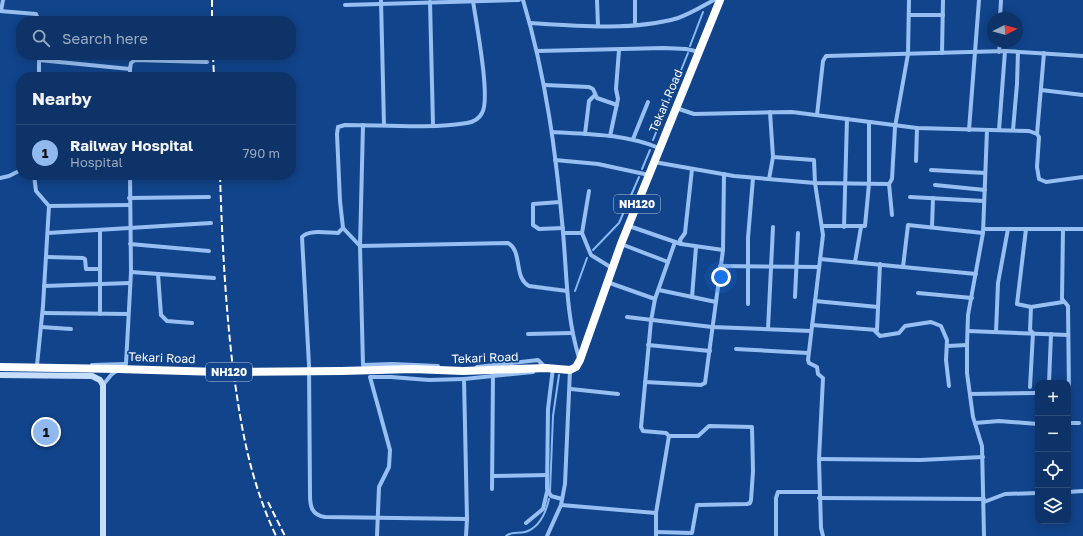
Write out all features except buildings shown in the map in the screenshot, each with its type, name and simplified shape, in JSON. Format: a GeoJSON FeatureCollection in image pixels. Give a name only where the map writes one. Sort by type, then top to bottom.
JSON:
{"type":"FeatureCollection","features":[{"type":"Feature","properties":{"kind":"highway","name":"Tekari Road"},"geometry":{"type":"LineString","coordinates":[[0,367],[254,372],[413,369],[450,372],[531,368],[570,370],[576,367],[580,360],[628,226],[720,0]]}},
{"type":"Feature","properties":{"kind":"street"},"geometry":{"type":"LineString","coordinates":[[3,0],[0,11],[34,14],[38,16]]}},
{"type":"Feature","properties":{"kind":"street"},"geometry":{"type":"LineString","coordinates":[[345,5],[381,2],[519,0]]}},
{"type":"Feature","properties":{"kind":"street"},"geometry":{"type":"LineString","coordinates":[[523,0],[545,85],[563,228],[571,333],[580,360]]}},
{"type":"Feature","properties":{"kind":"street"},"geometry":{"type":"LineString","coordinates":[[597,0],[598,26]]}},
{"type":"Feature","properties":{"kind":"street"},"geometry":{"type":"LineString","coordinates":[[635,0],[635,25]]}},
{"type":"Feature","properties":{"kind":"street"},"geometry":{"type":"LineString","coordinates":[[530,23],[598,26],[635,25],[664,22],[680,17],[714,0]]}},
{"type":"Feature","properties":{"kind":"street"},"geometry":{"type":"LineString","coordinates":[[892,215],[889,184],[892,180],[896,125],[908,54],[909,0]]}},
{"type":"Feature","properties":{"kind":"street"},"geometry":{"type":"LineString","coordinates":[[942,53],[943,0]]}},
{"type":"Feature","properties":{"kind":"street"},"geometry":{"type":"LineString","coordinates":[[969,130],[979,0]]}},
{"type":"Feature","properties":{"kind":"street"},"geometry":{"type":"LineString","coordinates":[[1000,12],[1001,0]]}},
{"type":"Feature","properties":{"kind":"street"},"geometry":{"type":"LineString","coordinates":[[473,1],[485,88],[483,113],[478,119],[468,122],[433,125],[344,125],[338,127],[340,201],[343,228],[360,246],[508,243],[514,249],[524,283],[529,286],[567,294]]}},
{"type":"Feature","properties":{"kind":"street"},"geometry":{"type":"LineString","coordinates":[[381,2],[384,125]]}},
{"type":"Feature","properties":{"kind":"street"},"geometry":{"type":"LineString","coordinates":[[430,2],[433,125]]}},
{"type":"Feature","properties":{"kind":"street"},"geometry":{"type":"LineString","coordinates":[[908,15],[943,15]]}},
{"type":"Feature","properties":{"kind":"street"},"geometry":{"type":"LineString","coordinates":[[999,48],[999,52]]}},
{"type":"Feature","properties":{"kind":"street"},"geometry":{"type":"LineString","coordinates":[[537,51],[686,49],[700,52]]}},
{"type":"Feature","properties":{"kind":"street"},"geometry":{"type":"LineString","coordinates":[[610,136],[617,104],[619,50]]}},
{"type":"Feature","properties":{"kind":"street"},"geometry":{"type":"LineString","coordinates":[[817,115],[823,61],[826,56],[1005,51],[1083,56]]}},
{"type":"Feature","properties":{"kind":"street"},"geometry":{"type":"LineString","coordinates":[[999,130],[1005,51]]}},
{"type":"Feature","properties":{"kind":"street"},"geometry":{"type":"LineString","coordinates":[[1013,130],[1018,52]]}},
{"type":"Feature","properties":{"kind":"street"},"geometry":{"type":"LineString","coordinates":[[1044,53],[1037,134],[1039,142],[1037,167],[1039,179],[1046,182],[1083,177]]}},
{"type":"Feature","properties":{"kind":"street"},"geometry":{"type":"LineString","coordinates":[[39,60],[39,72]]}},
{"type":"Feature","properties":{"kind":"street"},"geometry":{"type":"LineString","coordinates":[[62,60],[130,69],[131,63],[135,60],[207,62]]}},
{"type":"Feature","properties":{"kind":"street"},"geometry":{"type":"LineString","coordinates":[[545,85],[589,87],[593,89],[595,95],[599,99],[617,104]]}},
{"type":"Feature","properties":{"kind":"street"},"geometry":{"type":"LineString","coordinates":[[1042,90],[1083,95]]}},
{"type":"Feature","properties":{"kind":"street"},"geometry":{"type":"LineString","coordinates":[[585,134],[590,99],[595,95]]}},
{"type":"Feature","properties":{"kind":"street"},"geometry":{"type":"LineString","coordinates":[[633,139],[648,102]]}},
{"type":"Feature","properties":{"kind":"street"},"geometry":{"type":"LineString","coordinates":[[676,108],[694,114],[712,115],[770,112],[817,115],[917,128],[1013,130],[1030,131],[1037,134]]}},
{"type":"Feature","properties":{"kind":"street"},"geometry":{"type":"LineString","coordinates":[[769,179],[773,157],[770,112]]}},
{"type":"Feature","properties":{"kind":"street"},"geometry":{"type":"LineString","coordinates":[[844,227],[847,119]]}},
{"type":"Feature","properties":{"kind":"street"},"geometry":{"type":"LineString","coordinates":[[855,262],[861,227],[865,225],[868,184],[868,122]]}},
{"type":"Feature","properties":{"kind":"street"},"geometry":{"type":"LineString","coordinates":[[363,125],[360,246],[364,366],[399,364],[462,368],[538,360],[550,368]]}},
{"type":"Feature","properties":{"kind":"street"},"geometry":{"type":"LineString","coordinates":[[916,161],[917,128]]}},
{"type":"Feature","properties":{"kind":"street"},"geometry":{"type":"LineString","coordinates":[[984,536],[983,457],[982,446],[975,423],[967,373],[967,345],[972,298],[983,231],[986,130]]}},
{"type":"Feature","properties":{"kind":"street"},"geometry":{"type":"LineString","coordinates":[[552,132],[633,139],[659,148]]}},
{"type":"Feature","properties":{"kind":"street"},"geometry":{"type":"LineString","coordinates":[[773,157],[814,160],[822,226],[820,259],[808,353],[809,364],[817,367],[818,374],[823,378],[819,459],[819,492],[821,528],[823,536]]}},
{"type":"Feature","properties":{"kind":"street"},"geometry":{"type":"LineString","coordinates":[[555,160],[598,164],[649,174]]}},
{"type":"Feature","properties":{"kind":"street"},"geometry":{"type":"LineString","coordinates":[[654,162],[753,178],[816,183],[889,184]]}},
{"type":"Feature","properties":{"kind":"street"},"geometry":{"type":"LineString","coordinates":[[681,244],[680,240],[685,233],[692,169]]}},
{"type":"Feature","properties":{"kind":"street"},"geometry":{"type":"LineString","coordinates":[[931,170],[985,173]]}},
{"type":"Feature","properties":{"kind":"street"},"geometry":{"type":"LineString","coordinates":[[0,178],[16,172]]}},
{"type":"Feature","properties":{"kind":"street"},"geometry":{"type":"LineString","coordinates":[[645,382],[704,385],[710,351],[723,250],[724,174]]}},
{"type":"Feature","properties":{"kind":"street"},"geometry":{"type":"LineString","coordinates":[[748,304],[748,238],[753,178]]}},
{"type":"Feature","properties":{"kind":"street"},"geometry":{"type":"LineString","coordinates":[[35,180],[36,191],[49,206],[43,312],[37,366]]}},
{"type":"Feature","properties":{"kind":"street"},"geometry":{"type":"LineString","coordinates":[[126,364],[131,272],[129,205],[130,180]]}},
{"type":"Feature","properties":{"kind":"street"},"geometry":{"type":"LineString","coordinates":[[935,185],[985,190]]}},
{"type":"Feature","properties":{"kind":"street"},"geometry":{"type":"LineString","coordinates":[[589,191],[582,233],[591,255],[612,268]]}},
{"type":"Feature","properties":{"kind":"street"},"geometry":{"type":"LineString","coordinates":[[130,198],[209,196]]}},
{"type":"Feature","properties":{"kind":"street"},"geometry":{"type":"LineString","coordinates":[[910,197],[984,201]]}},
{"type":"Feature","properties":{"kind":"street"},"geometry":{"type":"LineString","coordinates":[[932,227],[933,198]]}},
{"type":"Feature","properties":{"kind":"street"},"geometry":{"type":"LineString","coordinates":[[560,202],[533,204],[534,225],[539,229],[563,228]]}},
{"type":"Feature","properties":{"kind":"street"},"geometry":{"type":"LineString","coordinates":[[49,206],[129,205]]}},
{"type":"Feature","properties":{"kind":"street"},"geometry":{"type":"LineString","coordinates":[[48,233],[211,223]]}},
{"type":"Feature","properties":{"kind":"street"},"geometry":{"type":"LineString","coordinates":[[903,267],[908,225],[983,231],[1008,229],[1083,229]]}},
{"type":"Feature","properties":{"kind":"street"},"geometry":{"type":"LineString","coordinates":[[628,226],[681,244],[723,250]]}},
{"type":"Feature","properties":{"kind":"street"},"geometry":{"type":"LineString","coordinates":[[822,226],[861,227]]}},
{"type":"Feature","properties":{"kind":"street"},"geometry":{"type":"LineString","coordinates":[[343,228],[338,233],[305,234],[301,242],[309,350],[310,505],[313,512],[319,516],[466,519]]}},
{"type":"Feature","properties":{"kind":"street"},"geometry":{"type":"LineString","coordinates":[[768,329],[772,266],[772,228]]}},
{"type":"Feature","properties":{"kind":"street"},"geometry":{"type":"LineString","coordinates":[[996,332],[998,283],[1008,229]]}},
{"type":"Feature","properties":{"kind":"street"},"geometry":{"type":"LineString","coordinates":[[1026,229],[1022,267],[1016,301],[1017,304],[1031,308],[1063,302]]}},
{"type":"Feature","properties":{"kind":"street"},"geometry":{"type":"LineString","coordinates":[[1063,229],[1062,299],[1068,306],[1069,380]]}},
{"type":"Feature","properties":{"kind":"street"},"geometry":{"type":"LineString","coordinates":[[100,231],[100,314]]}},
{"type":"Feature","properties":{"kind":"street"},"geometry":{"type":"LineString","coordinates":[[563,233],[582,233]]}},
{"type":"Feature","properties":{"kind":"street"},"geometry":{"type":"LineString","coordinates":[[795,297],[798,233]]}},
{"type":"Feature","properties":{"kind":"street"},"geometry":{"type":"LineString","coordinates":[[669,436],[656,513],[656,534],[692,533],[697,505],[750,504],[753,471],[752,427],[709,426],[698,436],[669,436],[667,433],[645,432],[641,429],[648,345],[655,299],[675,242]]}},
{"type":"Feature","properties":{"kind":"street"},"geometry":{"type":"LineString","coordinates":[[130,244],[210,251]]}},
{"type":"Feature","properties":{"kind":"street"},"geometry":{"type":"LineString","coordinates":[[621,244],[668,262]]}},
{"type":"Feature","properties":{"kind":"street"},"geometry":{"type":"LineString","coordinates":[[692,297],[696,247]]}},
{"type":"Feature","properties":{"kind":"street"},"geometry":{"type":"LineString","coordinates":[[46,257],[83,258],[85,259],[86,269],[100,269]]}},
{"type":"Feature","properties":{"kind":"street"},"geometry":{"type":"LineString","coordinates":[[820,259],[976,274]]}},
{"type":"Feature","properties":{"kind":"street"},"geometry":{"type":"LineString","coordinates":[[875,331],[878,328],[880,264]]}},
{"type":"Feature","properties":{"kind":"street"},"geometry":{"type":"LineString","coordinates":[[720,266],[819,267]]}},
{"type":"Feature","properties":{"kind":"street"},"geometry":{"type":"LineString","coordinates":[[131,272],[214,278]]}},
{"type":"Feature","properties":{"kind":"street"},"geometry":{"type":"LineString","coordinates":[[158,274],[161,316],[167,321],[192,323]]}},
{"type":"Feature","properties":{"kind":"street"},"geometry":{"type":"LineString","coordinates":[[44,286],[130,282]]}},
{"type":"Feature","properties":{"kind":"street"},"geometry":{"type":"LineString","coordinates":[[607,282],[655,299]]}},
{"type":"Feature","properties":{"kind":"street"},"geometry":{"type":"LineString","coordinates":[[659,290],[716,302]]}},
{"type":"Feature","properties":{"kind":"street"},"geometry":{"type":"LineString","coordinates":[[918,293],[972,298]]}},
{"type":"Feature","properties":{"kind":"street"},"geometry":{"type":"LineString","coordinates":[[815,301],[878,307]]}},
{"type":"Feature","properties":{"kind":"street"},"geometry":{"type":"LineString","coordinates":[[1030,387],[1033,333],[1030,330],[1031,308]]}},
{"type":"Feature","properties":{"kind":"street"},"geometry":{"type":"LineString","coordinates":[[43,312],[128,314]]}},
{"type":"Feature","properties":{"kind":"street"},"geometry":{"type":"LineString","coordinates":[[627,317],[712,327],[811,331]]}},
{"type":"Feature","properties":{"kind":"street"},"geometry":{"type":"LineString","coordinates":[[812,325],[875,331],[879,336],[898,334],[904,326],[934,322],[941,326],[944,330],[947,346],[946,360],[949,386]]}},
{"type":"Feature","properties":{"kind":"street"},"geometry":{"type":"LineString","coordinates":[[41,327],[71,329]]}},
{"type":"Feature","properties":{"kind":"street"},"geometry":{"type":"LineString","coordinates":[[968,331],[1068,335]]}},
{"type":"Feature","properties":{"kind":"street"},"geometry":{"type":"LineString","coordinates":[[528,334],[571,333]]}},
{"type":"Feature","properties":{"kind":"street"},"geometry":{"type":"LineString","coordinates":[[1049,380],[1051,334]]}},
{"type":"Feature","properties":{"kind":"street"},"geometry":{"type":"LineString","coordinates":[[648,345],[710,351]]}},
{"type":"Feature","properties":{"kind":"street"},"geometry":{"type":"LineString","coordinates":[[947,346],[967,345]]}},
{"type":"Feature","properties":{"kind":"street"},"geometry":{"type":"LineString","coordinates":[[736,349],[808,353]]}},
{"type":"Feature","properties":{"kind":"street"},"geometry":{"type":"LineString","coordinates":[[0,364],[37,366],[126,364]]}},
{"type":"Feature","properties":{"kind":"street"},"geometry":{"type":"LineString","coordinates":[[103,385],[111,375],[126,364]]}},
{"type":"Feature","properties":{"kind":"street"},"geometry":{"type":"LineString","coordinates":[[377,536],[379,487],[391,458],[370,377],[429,380],[464,379],[531,372],[550,368]]}},
{"type":"Feature","properties":{"kind":"street"},"geometry":{"type":"LineString","coordinates":[[526,523],[543,510],[547,492],[550,368]]}},
{"type":"Feature","properties":{"kind":"street"},"geometry":{"type":"LineString","coordinates":[[547,536],[561,505],[565,484],[571,389],[570,370]]}},
{"type":"Feature","properties":{"kind":"street"},"geometry":{"type":"LineString","coordinates":[[0,375],[92,376],[100,380],[103,385],[103,536]]}},
{"type":"Feature","properties":{"kind":"street"},"geometry":{"type":"LineString","coordinates":[[492,489],[493,376]]}},
{"type":"Feature","properties":{"kind":"street"},"geometry":{"type":"LineString","coordinates":[[464,379],[466,536]]}},
{"type":"Feature","properties":{"kind":"street"},"geometry":{"type":"LineString","coordinates":[[571,389],[618,394]]}},
{"type":"Feature","properties":{"kind":"street"},"geometry":{"type":"LineString","coordinates":[[970,394],[1035,393]]}},
{"type":"Feature","properties":{"kind":"street"},"geometry":{"type":"LineString","coordinates":[[975,423],[999,421],[1035,424]]}},
{"type":"Feature","properties":{"kind":"street"},"geometry":{"type":"LineString","coordinates":[[1071,423],[1079,423]]}},
{"type":"Feature","properties":{"kind":"street"},"geometry":{"type":"LineString","coordinates":[[819,459],[920,460],[983,457]]}},
{"type":"Feature","properties":{"kind":"street"},"geometry":{"type":"LineString","coordinates":[[492,476],[547,475]]}},
{"type":"Feature","properties":{"kind":"street"},"geometry":{"type":"LineString","coordinates":[[1071,492],[1083,491]]}},
{"type":"Feature","properties":{"kind":"street"},"geometry":{"type":"LineString","coordinates":[[547,492],[551,496],[562,499]]}},
{"type":"Feature","properties":{"kind":"street"},"geometry":{"type":"LineString","coordinates":[[776,536],[776,498],[778,492],[819,492]]}},
{"type":"Feature","properties":{"kind":"street"},"geometry":{"type":"LineString","coordinates":[[820,498],[984,501],[1005,494],[1035,493]]}},
{"type":"Feature","properties":{"kind":"street"},"geometry":{"type":"LineString","coordinates":[[561,505],[656,513]]}},
{"type":"Feature","properties":{"kind":"waterway"},"geometry":{"type":"LineString","coordinates":[[690,46],[703,12]]}},
{"type":"Feature","properties":{"kind":"waterway"},"geometry":{"type":"LineString","coordinates":[[653,140],[688,53]]}},
{"type":"Feature","properties":{"kind":"waterway"},"geometry":{"type":"LineString","coordinates":[[642,169],[650,150]]}},
{"type":"Feature","properties":{"kind":"waterway"},"geometry":{"type":"LineString","coordinates":[[593,250],[619,223],[639,177]]}},
{"type":"Feature","properties":{"kind":"waterway"},"geometry":{"type":"LineString","coordinates":[[575,291],[587,258]]}},
{"type":"Feature","properties":{"kind":"waterway"},"geometry":{"type":"LineString","coordinates":[[550,491],[553,416],[559,375]]}},
{"type":"Feature","properties":{"kind":"waterway"},"geometry":{"type":"LineString","coordinates":[[506,536],[508,534],[525,532],[534,527],[544,514],[549,499]]}},
{"type":"Feature","properties":{"kind":"railway"},"geometry":{"type":"LineString","coordinates":[[212,0],[212,16]]}},
{"type":"Feature","properties":{"kind":"railway"},"geometry":{"type":"LineString","coordinates":[[213,60],[214,72]]}},
{"type":"Feature","properties":{"kind":"railway"},"geometry":{"type":"LineString","coordinates":[[220,180],[227,314],[238,406],[252,471],[276,536]]}},
{"type":"Feature","properties":{"kind":"railway"},"geometry":{"type":"LineString","coordinates":[[268,502],[285,536]]}},
{"type":"Feature","properties":{"kind":"place","name":"Railway Hospital"},"geometry":{"type":"Point","coordinates":[46,432]}}]}
